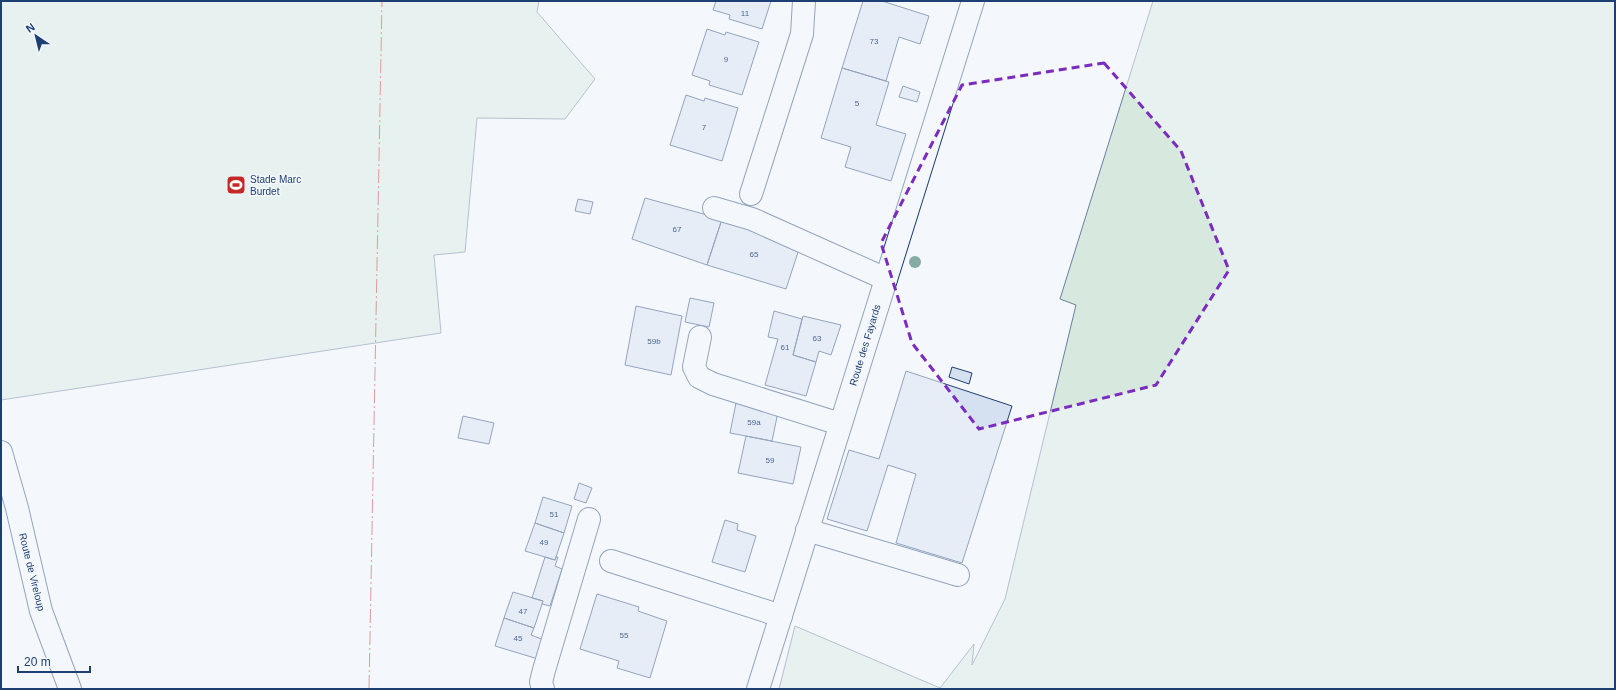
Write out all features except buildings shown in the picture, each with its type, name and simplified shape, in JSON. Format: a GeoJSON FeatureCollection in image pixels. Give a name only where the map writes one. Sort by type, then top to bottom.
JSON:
{"type":"FeatureCollection","features":[{"type":"Feature","properties":{"kind":"main road"},"geometry":{"type":"LineString","coordinates":[[751,194],[802,34],[804,1]]}},
{"type":"Feature","properties":{"kind":"main road","name":"Route des Fayards"},"geometry":{"type":"LineString","coordinates":[[758,689],[973,1]]}},
{"type":"Feature","properties":{"kind":"main road"},"geometry":{"type":"LineString","coordinates":[[714,208],[752,219],[886,279]]}},
{"type":"Feature","properties":{"kind":"main road"},"geometry":{"type":"LineString","coordinates":[[700,337],[694,367],[699,377],[713,384],[840,424]]}},
{"type":"Feature","properties":{"kind":"main road","name":"Route de Vireloup"},"geometry":{"type":"LineString","coordinates":[[1,452],[41,611],[70,689]]}},
{"type":"Feature","properties":{"kind":"main road"},"geometry":{"type":"LineString","coordinates":[[543,689],[541,682],[544,670],[589,519]]}},
{"type":"Feature","properties":{"kind":"main road"},"geometry":{"type":"LineString","coordinates":[[807,530],[958,575]]}},
{"type":"Feature","properties":{"kind":"main road"},"geometry":{"type":"LineString","coordinates":[[611,561],[782,616]]}},
{"type":"Feature","properties":{"kind":"highlighted area"},"geometry":{"type":"Polygon","coordinates":[[[1104,63],[1181,151],[1229,270],[1156,385],[979,429],[912,343],[881,243],[962,85],[1104,63]]]}},
{"type":"Feature","properties":{"kind":"shaded area","name":"Stade Marc Burdet"},"geometry":{"type":"Polygon","coordinates":[[[1,1],[539,1],[537,12],[595,79],[565,119],[477,118],[465,252],[434,255],[441,333],[1,400],[1,1]]]}},
{"type":"Feature","properties":{"kind":"shaded area"},"geometry":{"type":"Polygon","coordinates":[[[1153,1],[1615,1],[1615,689],[779,689],[795,626],[940,688],[974,644],[972,665],[1005,599],[1076,305],[1060,299],[1153,1]]]}},
{"type":"Feature","properties":{"kind":"power"},"geometry":{"type":"LineString","coordinates":[[369,689],[382,1]]}},
{"type":"Feature","properties":{"kind":"place","name":"Stade Marc Burdet"},"geometry":{"type":"Point","coordinates":[236,185]}}]}
